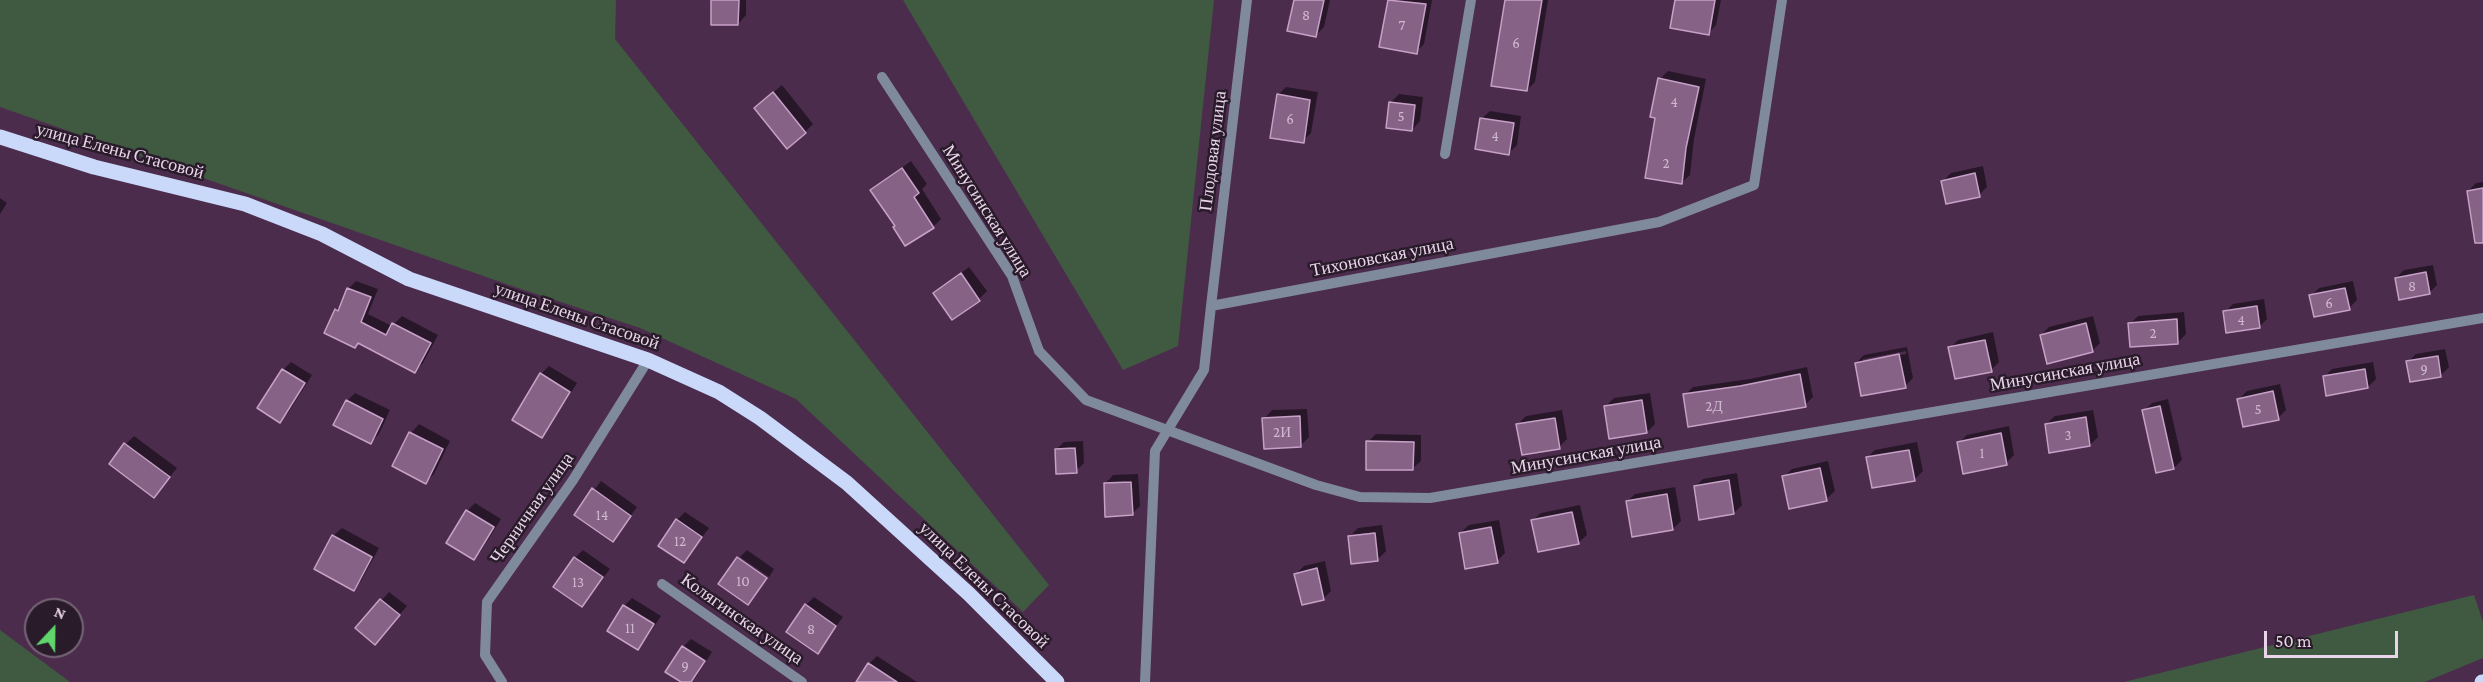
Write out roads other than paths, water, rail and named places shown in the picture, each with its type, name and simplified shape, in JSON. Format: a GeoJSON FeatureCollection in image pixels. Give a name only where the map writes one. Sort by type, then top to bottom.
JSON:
{"type":"FeatureCollection","features":[{"type":"Feature","properties":{"kind":"main road","name":"улица Елены Стасовой"},"geometry":{"type":"LineString","coordinates":[[0,137],[94,167],[245,204],[322,234],[409,279],[648,360],[719,392],[760,418],[847,483],[969,594],[1057,682]]}},
{"type":"Feature","properties":{"kind":"street","name":"Плодовая улица"},"geometry":{"type":"LineString","coordinates":[[1211,306],[1247,0]]}},
{"type":"Feature","properties":{"kind":"street"},"geometry":{"type":"LineString","coordinates":[[1445,154],[1471,0]]}},
{"type":"Feature","properties":{"kind":"street","name":"Тихоновская улица"},"geometry":{"type":"LineString","coordinates":[[1211,306],[1659,222],[1754,185],[1782,0]]}},
{"type":"Feature","properties":{"kind":"street","name":"Минусинская улица"},"geometry":{"type":"LineString","coordinates":[[882,77],[1012,276],[1039,351],[1086,400],[1316,485],[1360,497],[1430,498],[2483,318]]}},
{"type":"Feature","properties":{"kind":"street"},"geometry":{"type":"LineString","coordinates":[[1145,682],[1155,451],[1204,370],[1211,306]]}},
{"type":"Feature","properties":{"kind":"street","name":"Черничная улица"},"geometry":{"type":"LineString","coordinates":[[502,682],[485,655],[487,602],[573,480],[648,360]]}},
{"type":"Feature","properties":{"kind":"street","name":"Колягинская улица"},"geometry":{"type":"LineString","coordinates":[[662,584],[802,682]]}}]}
